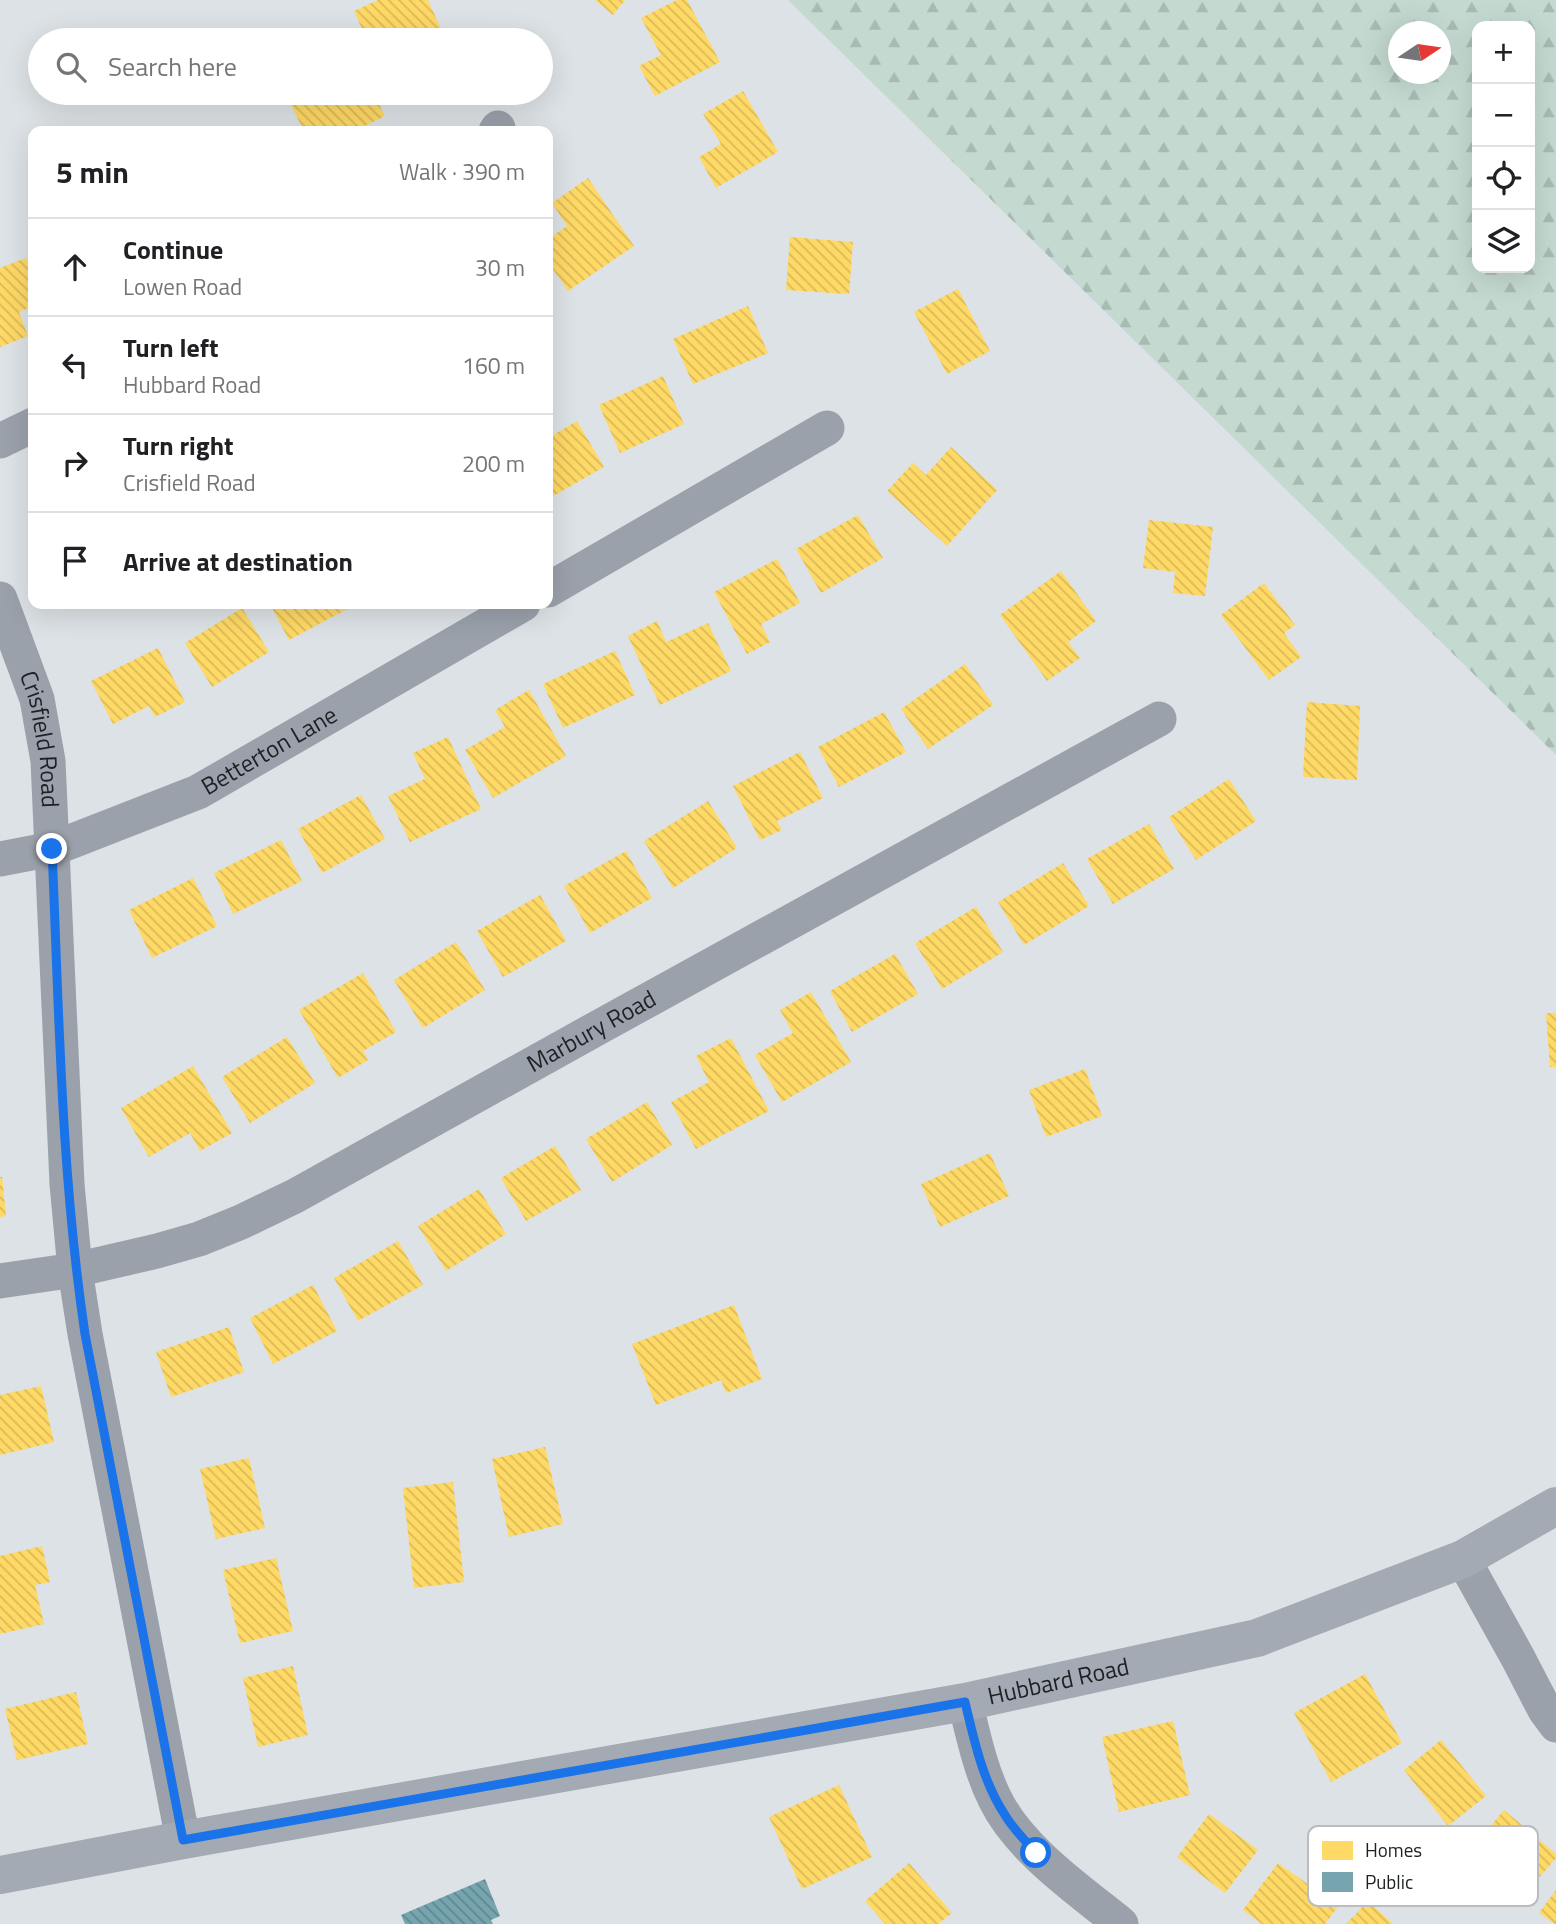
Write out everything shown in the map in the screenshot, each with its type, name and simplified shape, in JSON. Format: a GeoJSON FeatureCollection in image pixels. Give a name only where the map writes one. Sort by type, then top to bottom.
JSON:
{"type":"FeatureCollection","features":[{"type":"Feature","properties":{"kind":"main road","name":"Hubbard Road"},"geometry":{"type":"LineString","coordinates":[[0,1875],[183,1840],[965,1702],[1257,1638],[1463,1559],[1556,1506]]}},
{"type":"Feature","properties":{"kind":"street"},"geometry":{"type":"LineString","coordinates":[[0,441],[28,427]]}},
{"type":"Feature","properties":{"kind":"street"},"geometry":{"type":"LineString","coordinates":[[553,587],[827,428]]}},
{"type":"Feature","properties":{"kind":"street","name":"Crisfield Road"},"geometry":{"type":"LineString","coordinates":[[0,599],[37,699],[48,761],[67,1184],[75,1270],[183,1840]]}},
{"type":"Feature","properties":{"kind":"street","name":"Betterton Lane"},"geometry":{"type":"LineString","coordinates":[[0,859],[52,849],[198,792],[514,609]]}},
{"type":"Feature","properties":{"kind":"street","name":"Marbury Road"},"geometry":{"type":"LineString","coordinates":[[0,1281],[75,1270],[199,1239],[295,1196],[1159,719]]}},
{"type":"Feature","properties":{"kind":"street"},"geometry":{"type":"LineString","coordinates":[[1463,1559],[1545,1710],[1556,1725]]}},
{"type":"Feature","properties":{"kind":"street"},"geometry":{"type":"LineString","coordinates":[[965,1702],[974,1742],[995,1799],[1006,1818],[1036,1853],[1121,1924]]}},
{"type":"Feature","properties":{"kind":"green space"},"geometry":{"type":"Polygon","coordinates":[[[788,0],[1556,0],[1556,755],[788,0]]]}},
{"type":"Feature","properties":{"kind":"building: Homes"},"geometry":{"type":"Polygon","coordinates":[[[378,0],[428,0],[441,28],[362,28],[354,11],[378,0]]]}},
{"type":"Feature","properties":{"kind":"building: Homes"},"geometry":{"type":"Polygon","coordinates":[[[595,0],[625,0],[613,15],[595,0]]]}},
{"type":"Feature","properties":{"kind":"building: Homes"},"geometry":{"type":"Polygon","coordinates":[[[677,0],[687,0],[720,62],[655,96],[639,66],[661,55],[641,18],[677,0]]]}},
{"type":"Feature","properties":{"kind":"building: Homes"},"geometry":{"type":"Polygon","coordinates":[[[743,91],[778,152],[716,188],[699,157],[721,144],[703,114],[743,91]]]}},
{"type":"Feature","properties":{"kind":"building: Homes"},"geometry":{"type":"Polygon","coordinates":[[[291,105],[379,105],[385,116],[364,126],[302,126],[291,105]]]}},
{"type":"Feature","properties":{"kind":"building: Homes"},"geometry":{"type":"Polygon","coordinates":[[[588,178],[634,246],[568,291],[553,269],[553,236],[567,226],[553,202],[588,178]]]}},
{"type":"Feature","properties":{"kind":"building: Homes"},"geometry":{"type":"Polygon","coordinates":[[[790,237],[853,242],[849,294],[786,290],[790,237]]]}},
{"type":"Feature","properties":{"kind":"building: Homes"},"geometry":{"type":"Polygon","coordinates":[[[26,258],[28,263],[28,308],[19,312],[28,336],[0,347],[0,268],[26,258]]]}},
{"type":"Feature","properties":{"kind":"building: Homes"},"geometry":{"type":"Polygon","coordinates":[[[958,289],[990,351],[947,374],[914,312],[958,289]]]}},
{"type":"Feature","properties":{"kind":"building: Homes"},"geometry":{"type":"Polygon","coordinates":[[[748,306],[768,353],[693,384],[673,339],[748,306]]]}},
{"type":"Feature","properties":{"kind":"building: Homes"},"geometry":{"type":"Polygon","coordinates":[[[663,376],[684,424],[620,453],[599,405],[663,376]]]}},
{"type":"Feature","properties":{"kind":"building: Homes"},"geometry":{"type":"Polygon","coordinates":[[[577,421],[604,467],[553,496],[553,435],[577,421]]]}},
{"type":"Feature","properties":{"kind":"building: Homes"},"geometry":{"type":"Polygon","coordinates":[[[951,447],[997,490],[947,546],[887,491],[913,463],[926,475],[951,447]]]}},
{"type":"Feature","properties":{"kind":"building: Homes"},"geometry":{"type":"Polygon","coordinates":[[[858,515],[883,558],[821,593],[796,549],[858,515]]]}},
{"type":"Feature","properties":{"kind":"building: Homes"},"geometry":{"type":"Polygon","coordinates":[[[1149,520],[1213,527],[1205,596],[1173,593],[1175,572],[1143,568],[1149,520]]]}},
{"type":"Feature","properties":{"kind":"building: Homes"},"geometry":{"type":"Polygon","coordinates":[[[777,559],[800,603],[761,624],[770,642],[747,654],[714,592],[777,559]]]}},
{"type":"Feature","properties":{"kind":"building: Homes"},"geometry":{"type":"Polygon","coordinates":[[[1061,571],[1096,621],[1068,642],[1080,658],[1047,681],[1000,615],[1061,571]]]}},
{"type":"Feature","properties":{"kind":"building: Homes"},"geometry":{"type":"Polygon","coordinates":[[[1264,583],[1295,625],[1284,633],[1301,657],[1269,680],[1221,615],[1264,583]]]}},
{"type":"Feature","properties":{"kind":"building: Homes"},"geometry":{"type":"Polygon","coordinates":[[[243,609],[269,652],[212,687],[185,643],[243,609]]]}},
{"type":"Feature","properties":{"kind":"building: Homes"},"geometry":{"type":"Polygon","coordinates":[[[273,609],[347,609],[289,640],[273,609]]]}},
{"type":"Feature","properties":{"kind":"building: Homes"},"geometry":{"type":"Polygon","coordinates":[[[657,621],[666,642],[708,623],[731,671],[660,705],[628,636],[657,621]]]}},
{"type":"Feature","properties":{"kind":"building: Homes"},"geometry":{"type":"Polygon","coordinates":[[[158,648],[185,702],[155,717],[149,706],[113,724],[91,681],[158,648]]]}},
{"type":"Feature","properties":{"kind":"building: Homes"},"geometry":{"type":"Polygon","coordinates":[[[615,651],[635,695],[563,728],[543,684],[615,651]]]}},
{"type":"Feature","properties":{"kind":"building: Homes"},"geometry":{"type":"Polygon","coordinates":[[[965,664],[993,705],[928,749],[901,709],[965,664]]]}},
{"type":"Feature","properties":{"kind":"building: Homes"},"geometry":{"type":"Polygon","coordinates":[[[529,690],[566,756],[493,798],[465,750],[505,727],[495,710],[529,690]]]}},
{"type":"Feature","properties":{"kind":"building: Homes"},"geometry":{"type":"Polygon","coordinates":[[[1307,702],[1360,706],[1357,780],[1303,777],[1307,702]]]}},
{"type":"Feature","properties":{"kind":"building: Homes"},"geometry":{"type":"Polygon","coordinates":[[[884,712],[906,752],[839,787],[818,747],[884,712]]]}},
{"type":"Feature","properties":{"kind":"building: Homes"},"geometry":{"type":"Polygon","coordinates":[[[448,737],[481,809],[410,842],[388,796],[425,779],[413,753],[448,737]]]}},
{"type":"Feature","properties":{"kind":"building: Homes"},"geometry":{"type":"Polygon","coordinates":[[[800,752],[823,798],[777,821],[782,830],[760,840],[733,786],[800,752]]]}},
{"type":"Feature","properties":{"kind":"building: Homes"},"geometry":{"type":"Polygon","coordinates":[[[1229,779],[1256,821],[1196,860],[1169,817],[1229,779]]]}},
{"type":"Feature","properties":{"kind":"building: Homes"},"geometry":{"type":"Polygon","coordinates":[[[361,795],[385,839],[322,873],[298,829],[361,795]]]}},
{"type":"Feature","properties":{"kind":"building: Homes"},"geometry":{"type":"Polygon","coordinates":[[[708,801],[737,848],[673,888],[644,841],[708,801]]]}},
{"type":"Feature","properties":{"kind":"building: Homes"},"geometry":{"type":"Polygon","coordinates":[[[1149,824],[1174,869],[1113,904],[1087,859],[1149,824]]]}},
{"type":"Feature","properties":{"kind":"building: Homes"},"geometry":{"type":"Polygon","coordinates":[[[281,840],[302,881],[233,914],[214,873],[281,840]]]}},
{"type":"Feature","properties":{"kind":"building: Homes"},"geometry":{"type":"Polygon","coordinates":[[[626,851],[652,898],[590,933],[564,886],[626,851]]]}},
{"type":"Feature","properties":{"kind":"building: Homes"},"geometry":{"type":"Polygon","coordinates":[[[1063,863],[1089,906],[1024,945],[998,902],[1063,863]]]}},
{"type":"Feature","properties":{"kind":"building: Homes"},"geometry":{"type":"Polygon","coordinates":[[[193,878],[217,926],[152,958],[129,910],[193,878]]]}},
{"type":"Feature","properties":{"kind":"building: Homes"},"geometry":{"type":"Polygon","coordinates":[[[540,895],[566,941],[503,977],[477,931],[540,895]]]}},
{"type":"Feature","properties":{"kind":"building: Homes"},"geometry":{"type":"Polygon","coordinates":[[[976,907],[1003,952],[942,989],[915,943],[976,907]]]}},
{"type":"Feature","properties":{"kind":"building: Homes"},"geometry":{"type":"Polygon","coordinates":[[[456,942],[485,990],[423,1028],[394,980],[456,942]]]}},
{"type":"Feature","properties":{"kind":"building: Homes"},"geometry":{"type":"Polygon","coordinates":[[[895,954],[918,994],[852,1032],[830,991],[895,954]]]}},
{"type":"Feature","properties":{"kind":"building: Homes"},"geometry":{"type":"Polygon","coordinates":[[[363,973],[396,1032],[363,1051],[368,1060],[338,1078],[299,1010],[363,973]]]}},
{"type":"Feature","properties":{"kind":"building: Homes"},"geometry":{"type":"Polygon","coordinates":[[[811,992],[851,1062],[782,1102],[755,1055],[793,1033],[780,1010],[811,992]]]}},
{"type":"Feature","properties":{"kind":"building: Homes"},"geometry":{"type":"Polygon","coordinates":[[[1546,1013],[1556,1013],[1556,1067],[1550,1067],[1546,1013]]]}},
{"type":"Feature","properties":{"kind":"building: Homes"},"geometry":{"type":"Polygon","coordinates":[[[287,1037],[315,1083],[250,1123],[222,1077],[287,1037]]]}},
{"type":"Feature","properties":{"kind":"building: Homes"},"geometry":{"type":"Polygon","coordinates":[[[731,1038],[769,1111],[696,1149],[671,1102],[709,1082],[696,1056],[731,1038]]]}},
{"type":"Feature","properties":{"kind":"building: Homes"},"geometry":{"type":"Polygon","coordinates":[[[193,1066],[232,1133],[200,1151],[190,1133],[149,1157],[121,1108],[193,1066]]]}},
{"type":"Feature","properties":{"kind":"building: Homes"},"geometry":{"type":"Polygon","coordinates":[[[1085,1069],[1102,1116],[1046,1137],[1029,1090],[1085,1069]]]}},
{"type":"Feature","properties":{"kind":"building: Homes"},"geometry":{"type":"Polygon","coordinates":[[[647,1102],[672,1145],[612,1182],[586,1139],[647,1102]]]}},
{"type":"Feature","properties":{"kind":"building: Homes"},"geometry":{"type":"Polygon","coordinates":[[[555,1146],[581,1190],[526,1221],[501,1178],[555,1146]]]}},
{"type":"Feature","properties":{"kind":"building: Homes"},"geometry":{"type":"Polygon","coordinates":[[[990,1153],[1009,1196],[940,1227],[921,1184],[990,1153]]]}},
{"type":"Feature","properties":{"kind":"building: Homes"},"geometry":{"type":"Polygon","coordinates":[[[0,1177],[6,1216],[0,1217],[0,1177]]]}},
{"type":"Feature","properties":{"kind":"building: Homes"},"geometry":{"type":"Polygon","coordinates":[[[479,1189],[506,1234],[446,1271],[418,1226],[479,1189]]]}},
{"type":"Feature","properties":{"kind":"building: Homes"},"geometry":{"type":"Polygon","coordinates":[[[398,1241],[423,1285],[358,1321],[334,1278],[398,1241]]]}},
{"type":"Feature","properties":{"kind":"building: Homes"},"geometry":{"type":"Polygon","coordinates":[[[313,1285],[337,1331],[273,1364],[250,1318],[313,1285]]]}},
{"type":"Feature","properties":{"kind":"building: Homes"},"geometry":{"type":"Polygon","coordinates":[[[734,1305],[762,1379],[726,1393],[721,1380],[656,1405],[632,1344],[734,1305]]]}},
{"type":"Feature","properties":{"kind":"building: Homes"},"geometry":{"type":"Polygon","coordinates":[[[229,1327],[244,1372],[171,1397],[156,1352],[229,1327]]]}},
{"type":"Feature","properties":{"kind":"building: Homes"},"geometry":{"type":"Polygon","coordinates":[[[41,1386],[54,1442],[0,1455],[0,1395],[41,1386]]]}},
{"type":"Feature","properties":{"kind":"building: Homes"},"geometry":{"type":"Polygon","coordinates":[[[545,1447],[563,1524],[509,1537],[492,1459],[545,1447]]]}},
{"type":"Feature","properties":{"kind":"building: Homes"},"geometry":{"type":"Polygon","coordinates":[[[249,1458],[265,1528],[216,1539],[200,1469],[249,1458]]]}},
{"type":"Feature","properties":{"kind":"building: Homes"},"geometry":{"type":"Polygon","coordinates":[[[453,1482],[464,1582],[414,1588],[403,1488],[453,1482]]]}},
{"type":"Feature","properties":{"kind":"building: Homes"},"geometry":{"type":"Polygon","coordinates":[[[42,1546],[50,1582],[35,1585],[44,1624],[0,1634],[0,1556],[42,1546]]]}},
{"type":"Feature","properties":{"kind":"building: Homes"},"geometry":{"type":"Polygon","coordinates":[[[276,1558],[293,1631],[240,1643],[223,1570],[276,1558]]]}},
{"type":"Feature","properties":{"kind":"building: Homes"},"geometry":{"type":"Polygon","coordinates":[[[293,1666],[308,1735],[258,1747],[243,1678],[293,1666]]]}},
{"type":"Feature","properties":{"kind":"building: Homes"},"geometry":{"type":"Polygon","coordinates":[[[1365,1674],[1402,1743],[1331,1782],[1294,1713],[1365,1674]]]}},
{"type":"Feature","properties":{"kind":"building: Homes"},"geometry":{"type":"Polygon","coordinates":[[[76,1692],[88,1744],[17,1760],[5,1709],[76,1692]]]}},
{"type":"Feature","properties":{"kind":"building: Homes"},"geometry":{"type":"Polygon","coordinates":[[[1173,1721],[1190,1795],[1119,1812],[1102,1737],[1173,1721]]]}},
{"type":"Feature","properties":{"kind":"building: Homes"},"geometry":{"type":"Polygon","coordinates":[[[1441,1740],[1486,1796],[1448,1826],[1404,1770],[1441,1740]]]}},
{"type":"Feature","properties":{"kind":"building: Homes"},"geometry":{"type":"Polygon","coordinates":[[[839,1785],[872,1857],[802,1889],[769,1817],[839,1785]]]}},
{"type":"Feature","properties":{"kind":"building: Homes"},"geometry":{"type":"Polygon","coordinates":[[[1504,1810],[1523,1826],[1491,1826],[1504,1810]]]}},
{"type":"Feature","properties":{"kind":"building: Homes"},"geometry":{"type":"Polygon","coordinates":[[[1209,1814],[1258,1850],[1225,1893],[1177,1857],[1209,1814]]]}},
{"type":"Feature","properties":{"kind":"building: Homes"},"geometry":{"type":"Polygon","coordinates":[[[1538,1839],[1556,1854],[1556,1858],[1538,1879],[1538,1839]]]}},
{"type":"Feature","properties":{"kind":"building: Homes"},"geometry":{"type":"Polygon","coordinates":[[[909,1863],[952,1913],[938,1924],[885,1924],[865,1901],[909,1863]]]}},
{"type":"Feature","properties":{"kind":"building: Homes"},"geometry":{"type":"Polygon","coordinates":[[[1278,1863],[1308,1884],[1308,1906],[1338,1906],[1325,1924],[1262,1924],[1243,1910],[1278,1863]]]}},
{"type":"Feature","properties":{"kind":"building: Homes"},"geometry":{"type":"Polygon","coordinates":[[[1556,1890],[1556,1924],[1555,1924],[1539,1913],[1556,1890]]]}},
{"type":"Feature","properties":{"kind":"building: Homes"},"geometry":{"type":"Polygon","coordinates":[[[1363,1906],[1373,1906],[1393,1924],[1346,1924],[1363,1906]]]}},
{"type":"Feature","properties":{"kind":"building: Public"},"geometry":{"type":"Polygon","coordinates":[[[485,1879],[500,1916],[491,1920],[493,1924],[405,1924],[401,1915],[485,1879]]]}},
{"type":"Feature","properties":{"kind":"route"},"geometry":{"type":"LineString","coordinates":[[52,849],[67,1184],[75,1270],[183,1840],[965,1702],[974,1742],[995,1799],[1006,1818],[1036,1853]]}}]}
